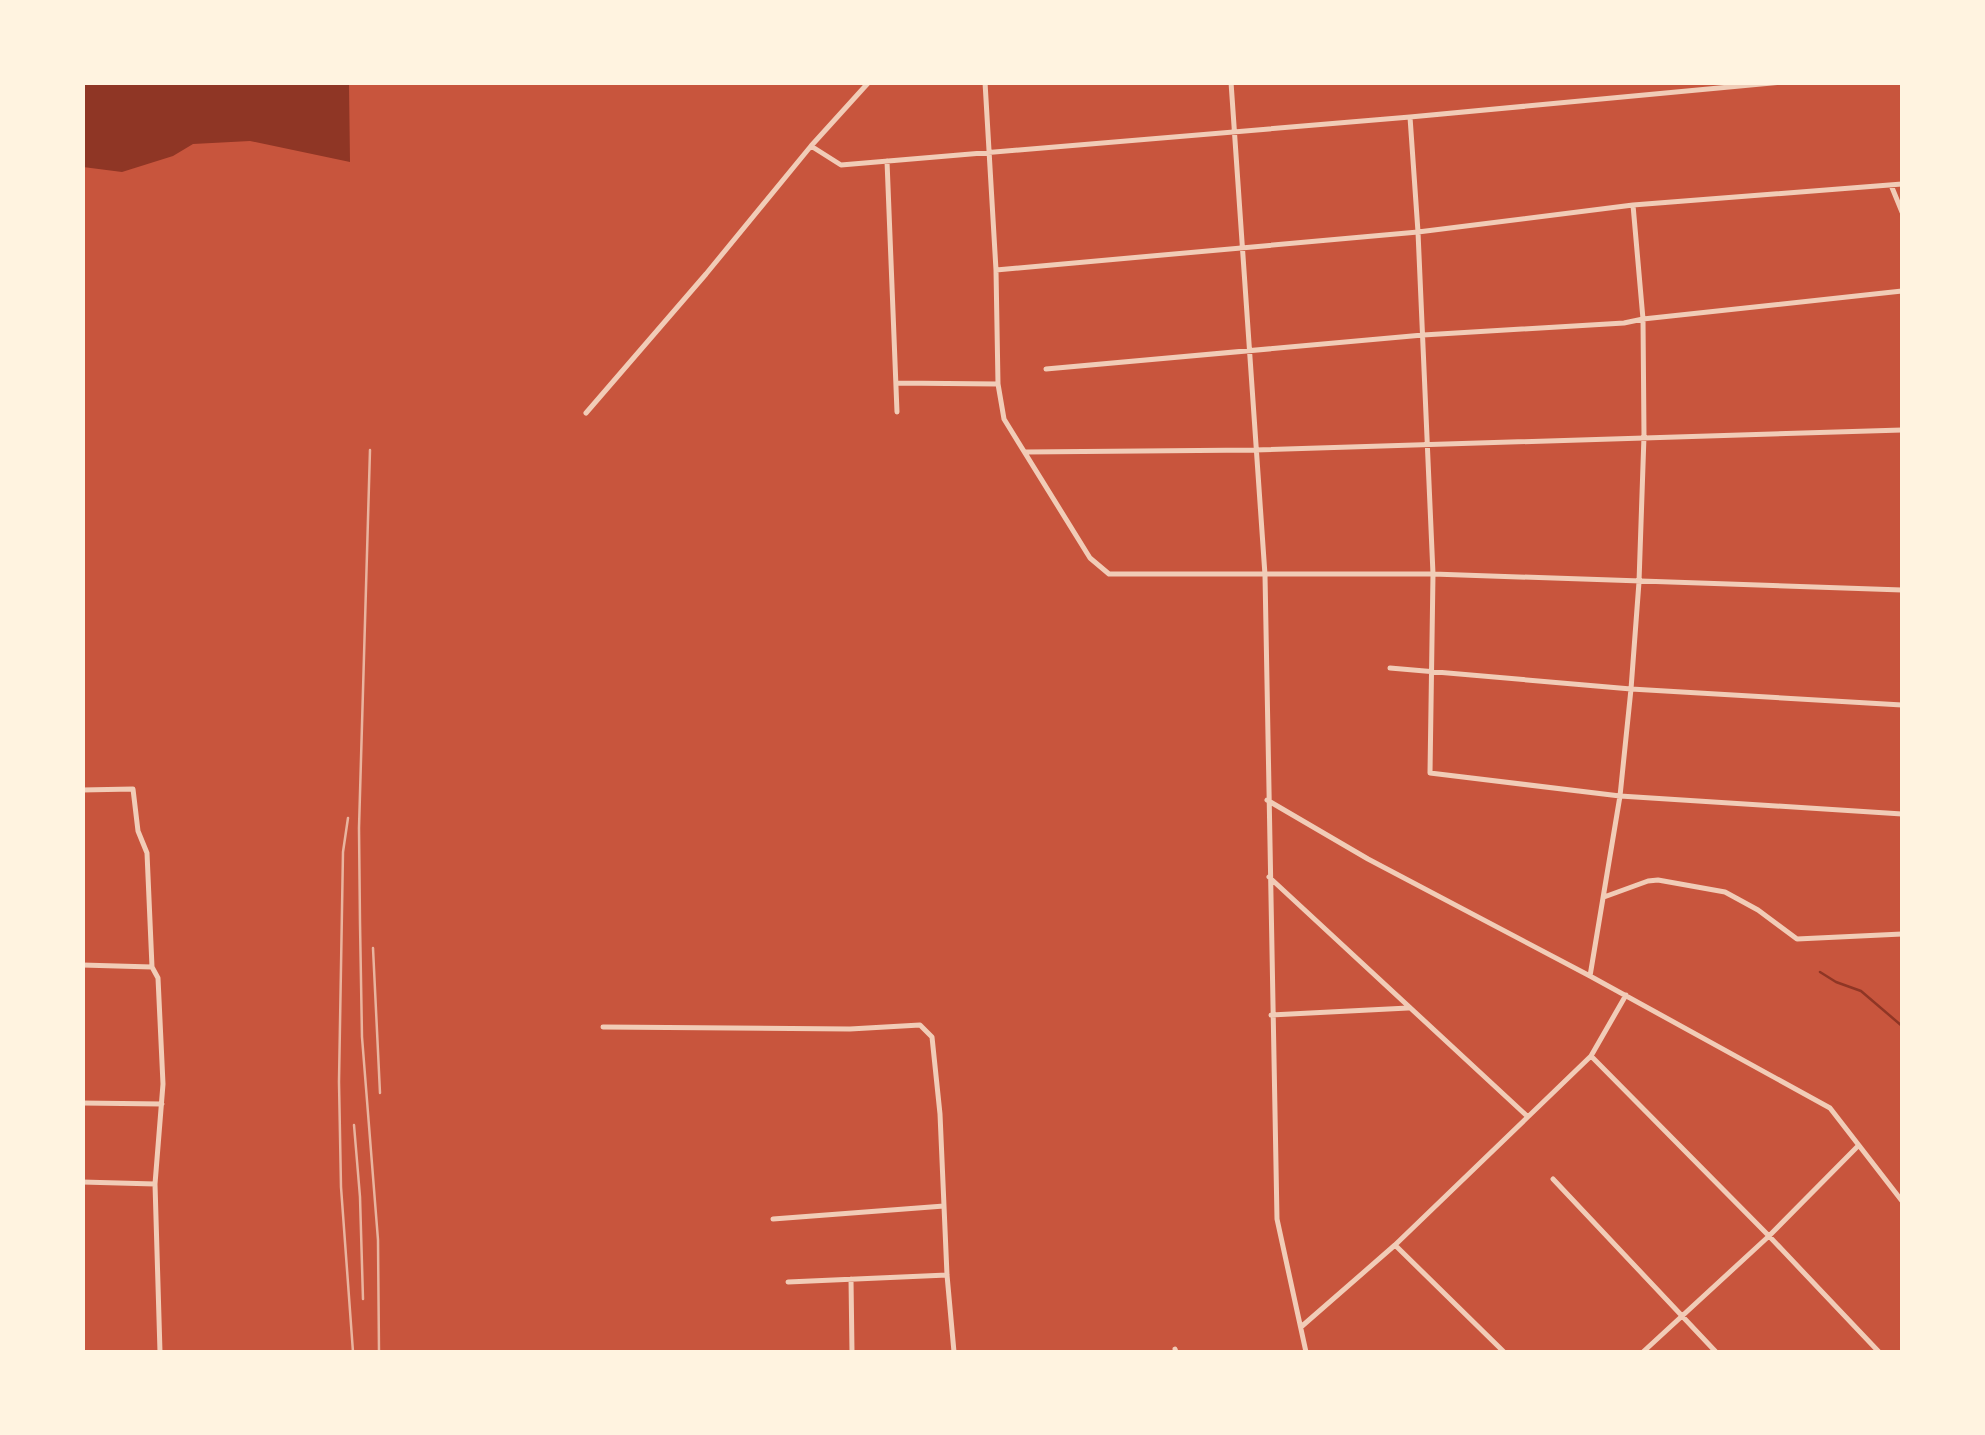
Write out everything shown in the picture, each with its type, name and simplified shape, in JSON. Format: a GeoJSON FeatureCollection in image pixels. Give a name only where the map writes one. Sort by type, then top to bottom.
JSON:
{"type":"FeatureCollection","features":[{"type":"Feature","properties":{"kind":"street"},"geometry":{"type":"LineString","coordinates":[[586,413],[810,146],[869,82]]}},
{"type":"Feature","properties":{"kind":"street"},"geometry":{"type":"LineString","coordinates":[[985,82],[998,384],[1004,420],[1090,558],[1109,574],[1434,574],[1902,590]]}},
{"type":"Feature","properties":{"kind":"street"},"geometry":{"type":"LineString","coordinates":[[1231,82],[1265,575],[1276,1219],[1306,1352]]}},
{"type":"Feature","properties":{"kind":"street"},"geometry":{"type":"LineString","coordinates":[[810,146],[841,165],[1410,118],[1784,82]]}},
{"type":"Feature","properties":{"kind":"street"},"geometry":{"type":"LineString","coordinates":[[1410,118],[1434,574],[1430,773],[1620,796],[1902,814]]}},
{"type":"Feature","properties":{"kind":"street"},"geometry":{"type":"LineString","coordinates":[[887,161],[897,412]]}},
{"type":"Feature","properties":{"kind":"street"},"geometry":{"type":"LineString","coordinates":[[996,270],[1418,232],[1633,205],[1902,184]]}},
{"type":"Feature","properties":{"kind":"street"},"geometry":{"type":"LineString","coordinates":[[1891,186],[1902,212]]}},
{"type":"Feature","properties":{"kind":"street"},"geometry":{"type":"LineString","coordinates":[[1590,976],[1620,796],[1638,582],[1644,436],[1643,319],[1633,205]]}},
{"type":"Feature","properties":{"kind":"street"},"geometry":{"type":"LineString","coordinates":[[1046,369],[1423,335],[1624,323],[1902,291]]}},
{"type":"Feature","properties":{"kind":"street"},"geometry":{"type":"LineString","coordinates":[[896,382],[998,384]]}},
{"type":"Feature","properties":{"kind":"street"},"geometry":{"type":"LineString","coordinates":[[1024,452],[1255,450],[1902,430]]}},
{"type":"Feature","properties":{"kind":"street"},"geometry":{"type":"LineString","coordinates":[[1390,668],[1632,689],[1902,705]]}},
{"type":"Feature","properties":{"kind":"street"},"geometry":{"type":"LineString","coordinates":[[82,790],[132,789],[138,831],[147,853],[152,967],[158,978],[162,1104],[155,1184],[160,1352]]}},
{"type":"Feature","properties":{"kind":"street"},"geometry":{"type":"LineString","coordinates":[[1267,800],[1830,1108],[1902,1202]]}},
{"type":"Feature","properties":{"kind":"street"},"geometry":{"type":"LineString","coordinates":[[1269,877],[1528,1117]]}},
{"type":"Feature","properties":{"kind":"street"},"geometry":{"type":"LineString","coordinates":[[1602,898],[1623,888],[1658,880],[1725,892],[1797,939],[1902,934]]}},
{"type":"Feature","properties":{"kind":"street"},"geometry":{"type":"LineString","coordinates":[[82,965],[152,967]]}},
{"type":"Feature","properties":{"kind":"street"},"geometry":{"type":"LineString","coordinates":[[1301,1327],[1395,1246],[1591,1056],[1626,996]]}},
{"type":"Feature","properties":{"kind":"street"},"geometry":{"type":"LineString","coordinates":[[1272,1014],[1410,1008]]}},
{"type":"Feature","properties":{"kind":"street"},"geometry":{"type":"LineString","coordinates":[[603,1028],[850,1029],[920,1025],[932,1038],[940,1114],[946,1276],[954,1352]]}},
{"type":"Feature","properties":{"kind":"street"},"geometry":{"type":"LineString","coordinates":[[1591,1056],[1879,1352]]}},
{"type":"Feature","properties":{"kind":"street"},"geometry":{"type":"LineString","coordinates":[[82,1103],[162,1104]]}},
{"type":"Feature","properties":{"kind":"street"},"geometry":{"type":"LineString","coordinates":[[1642,1352],[1769,1236],[1858,1146]]}},
{"type":"Feature","properties":{"kind":"street"},"geometry":{"type":"LineString","coordinates":[[1553,1179],[1716,1352]]}},
{"type":"Feature","properties":{"kind":"street"},"geometry":{"type":"LineString","coordinates":[[82,1182],[155,1184]]}},
{"type":"Feature","properties":{"kind":"street"},"geometry":{"type":"LineString","coordinates":[[773,1219],[944,1206]]}},
{"type":"Feature","properties":{"kind":"street"},"geometry":{"type":"LineString","coordinates":[[1395,1246],[1504,1352]]}},
{"type":"Feature","properties":{"kind":"street"},"geometry":{"type":"LineString","coordinates":[[788,1282],[946,1276]]}},
{"type":"Feature","properties":{"kind":"street"},"geometry":{"type":"LineString","coordinates":[[851,1279],[852,1352]]}},
{"type":"Feature","properties":{"kind":"shaded area"},"geometry":{"type":"Polygon","coordinates":[[[83,82],[349,83],[350,162],[250,141],[193,144],[173,156],[122,172],[83,167],[83,82]]]}},
{"type":"Feature","properties":{"kind":"waterway"},"geometry":{"type":"LineString","coordinates":[[1820,972],[1861,991],[1902,1026]]}},
{"type":"Feature","properties":{"kind":"railway"},"geometry":{"type":"LineString","coordinates":[[370,450],[359,828],[362,1037],[378,1240],[379,1352]]}},
{"type":"Feature","properties":{"kind":"railway"},"geometry":{"type":"LineString","coordinates":[[348,818],[343,852],[339,1082],[341,1187],[353,1352]]}},
{"type":"Feature","properties":{"kind":"railway"},"geometry":{"type":"LineString","coordinates":[[373,948],[380,1093]]}},
{"type":"Feature","properties":{"kind":"railway"},"geometry":{"type":"LineString","coordinates":[[354,1125],[363,1299]]}}]}
